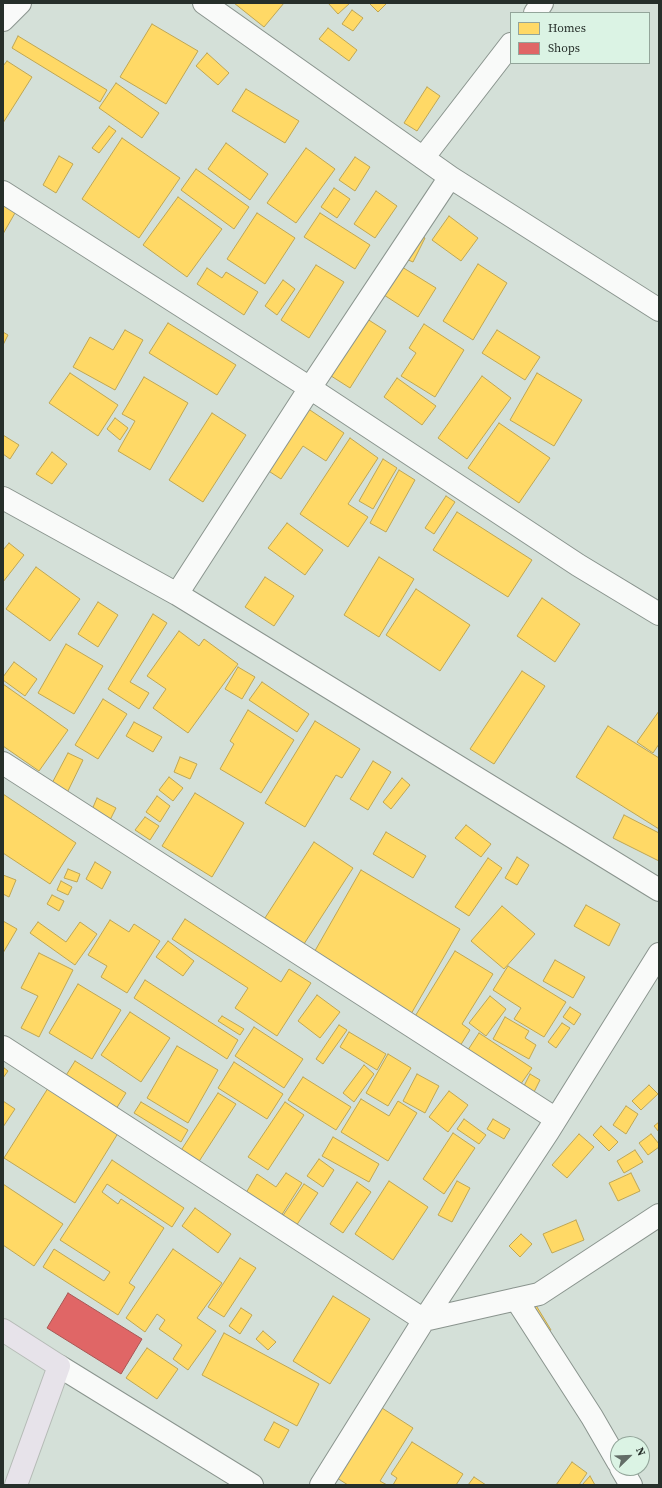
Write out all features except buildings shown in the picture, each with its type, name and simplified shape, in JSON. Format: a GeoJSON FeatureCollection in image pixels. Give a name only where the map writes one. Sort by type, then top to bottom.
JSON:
{"type":"FeatureCollection","features":[{"type":"Feature","properties":{"kind":"main road"},"geometry":{"type":"LineString","coordinates":[[3,1330],[59,1366],[16,1485]]}},
{"type":"Feature","properties":{"kind":"street"},"geometry":{"type":"LineString","coordinates":[[3,20],[20,3]]}},
{"type":"Feature","properties":{"kind":"street"},"geometry":{"type":"LineString","coordinates":[[204,3],[450,177],[659,310]]}},
{"type":"Feature","properties":{"kind":"street"},"geometry":{"type":"LineString","coordinates":[[536,12],[542,3]]}},
{"type":"Feature","properties":{"kind":"street"},"geometry":{"type":"LineString","coordinates":[[423,158],[510,45]]}},
{"type":"Feature","properties":{"kind":"street"},"geometry":{"type":"LineString","coordinates":[[177,594],[310,388],[450,177]]}},
{"type":"Feature","properties":{"kind":"street"},"geometry":{"type":"LineString","coordinates":[[3,192],[310,388],[578,565],[659,614]]}},
{"type":"Feature","properties":{"kind":"street"},"geometry":{"type":"LineString","coordinates":[[3,498],[177,594],[659,890]]}},
{"type":"Feature","properties":{"kind":"street"},"geometry":{"type":"LineString","coordinates":[[3,763],[556,1119]]}},
{"type":"Feature","properties":{"kind":"street"},"geometry":{"type":"LineString","coordinates":[[321,1485],[424,1320],[556,1119],[659,954]]}},
{"type":"Feature","properties":{"kind":"street"},"geometry":{"type":"LineString","coordinates":[[3,1047],[424,1320],[539,1294],[659,1215]]}},
{"type":"Feature","properties":{"kind":"street"},"geometry":{"type":"LineString","coordinates":[[516,1299],[592,1417],[610,1448]]}},
{"type":"Feature","properties":{"kind":"street"},"geometry":{"type":"LineString","coordinates":[[59,1366],[252,1485]]}},
{"type":"Feature","properties":{"kind":"street"},"geometry":{"type":"LineString","coordinates":[[626,1476],[631,1485]]}}]}
